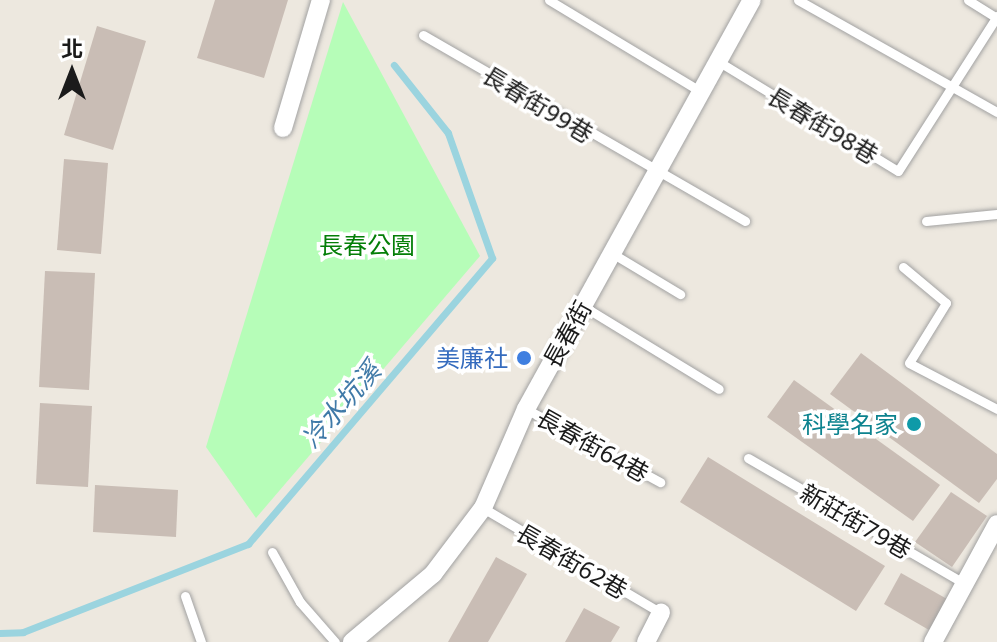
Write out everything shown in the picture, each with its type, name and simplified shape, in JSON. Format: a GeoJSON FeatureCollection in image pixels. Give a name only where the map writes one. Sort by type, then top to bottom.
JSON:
{"type":"FeatureCollection","features":[{"type":"Feature","properties":{"kind":"street"},"geometry":{"type":"LineString","coordinates":[[283,128],[321,0]]}},
{"type":"Feature","properties":{"kind":"street","name":"長春街"},"geometry":{"type":"LineString","coordinates":[[352,642],[433,574],[483,508],[526,409],[698,90],[752,0]]}},
{"type":"Feature","properties":{"kind":"street"},"geometry":{"type":"LineString","coordinates":[[933,642],[997,524]]}},
{"type":"Feature","properties":{"kind":"street"},"geometry":{"type":"LineString","coordinates":[[646,642],[661,613]]}},
{"type":"Feature","properties":{"kind":"lane"},"geometry":{"type":"LineString","coordinates":[[549,0],[698,90]]}},
{"type":"Feature","properties":{"kind":"lane"},"geometry":{"type":"LineString","coordinates":[[798,0],[997,112]]}},
{"type":"Feature","properties":{"kind":"lane"},"geometry":{"type":"LineString","coordinates":[[968,0],[997,17]]}},
{"type":"Feature","properties":{"kind":"lane","name":"長春街98巷"},"geometry":{"type":"LineString","coordinates":[[716,60],[898,171],[997,17]]}},
{"type":"Feature","properties":{"kind":"lane","name":"長春街99巷"},"geometry":{"type":"LineString","coordinates":[[423,35],[653,172],[745,221]]}},
{"type":"Feature","properties":{"kind":"lane"},"geometry":{"type":"LineString","coordinates":[[926,221],[997,214]]}},
{"type":"Feature","properties":{"kind":"lane"},"geometry":{"type":"LineString","coordinates":[[610,252],[680,294]]}},
{"type":"Feature","properties":{"kind":"lane"},"geometry":{"type":"LineString","coordinates":[[903,267],[946,303],[909,363],[997,409]]}},
{"type":"Feature","properties":{"kind":"lane"},"geometry":{"type":"LineString","coordinates":[[583,306],[719,389]]}},
{"type":"Feature","properties":{"kind":"lane","name":"長春街64巷"},"geometry":{"type":"LineString","coordinates":[[526,409],[660,482]]}},
{"type":"Feature","properties":{"kind":"lane","name":"新莊街79巷"},"geometry":{"type":"LineString","coordinates":[[748,458],[965,584]]}},
{"type":"Feature","properties":{"kind":"lane","name":"長春街62巷"},"geometry":{"type":"LineString","coordinates":[[483,508],[661,613]]}},
{"type":"Feature","properties":{"kind":"lane"},"geometry":{"type":"LineString","coordinates":[[272,552],[300,602],[335,642]]}},
{"type":"Feature","properties":{"kind":"lane"},"geometry":{"type":"LineString","coordinates":[[185,596],[201,642]]}},
{"type":"Feature","properties":{"kind":"green space","name":"長春公園"},"geometry":{"type":"Polygon","coordinates":[[[343,2],[480,256],[256,518],[206,447],[343,2]]]}},
{"type":"Feature","properties":{"kind":"building"},"geometry":{"type":"Polygon","coordinates":[[[215,0],[288,0],[264,78],[197,58],[215,0]]]}},
{"type":"Feature","properties":{"kind":"building"},"geometry":{"type":"Polygon","coordinates":[[[97,26],[146,41],[113,150],[64,135],[97,26]]]}},
{"type":"Feature","properties":{"kind":"building"},"geometry":{"type":"Polygon","coordinates":[[[64,159],[108,163],[101,254],[57,250],[64,159]]]}},
{"type":"Feature","properties":{"kind":"building"},"geometry":{"type":"Polygon","coordinates":[[[45,271],[95,273],[89,390],[39,387],[45,271]]]}},
{"type":"Feature","properties":{"kind":"building","name":"科學名家"},"geometry":{"type":"Polygon","coordinates":[[[861,353],[997,454],[997,479],[979,503],[830,394],[861,353]]]}},
{"type":"Feature","properties":{"kind":"building"},"geometry":{"type":"Polygon","coordinates":[[[794,380],[940,485],[913,521],[767,417],[794,380]]]}},
{"type":"Feature","properties":{"kind":"building"},"geometry":{"type":"Polygon","coordinates":[[[40,403],[92,406],[88,487],[36,484],[40,403]]]}},
{"type":"Feature","properties":{"kind":"building"},"geometry":{"type":"Polygon","coordinates":[[[708,457],[885,566],[856,611],[680,502],[708,457]]]}},
{"type":"Feature","properties":{"kind":"building"},"geometry":{"type":"Polygon","coordinates":[[[95,485],[178,490],[176,537],[93,532],[95,485]]]}},
{"type":"Feature","properties":{"kind":"building"},"geometry":{"type":"Polygon","coordinates":[[[951,492],[987,516],[952,567],[915,542],[951,492]]]}},
{"type":"Feature","properties":{"kind":"building"},"geometry":{"type":"Polygon","coordinates":[[[496,557],[527,574],[488,642],[448,642],[496,557]]]}},
{"type":"Feature","properties":{"kind":"building"},"geometry":{"type":"Polygon","coordinates":[[[901,573],[947,599],[929,630],[884,604],[901,573]]]}},
{"type":"Feature","properties":{"kind":"building"},"geometry":{"type":"Polygon","coordinates":[[[584,608],[620,627],[611,642],[565,642],[584,608]]]}},
{"type":"Feature","properties":{"kind":"waterway","name":"冷水坑溪"},"geometry":{"type":"LineString","coordinates":[[0,633],[23,632],[248,544],[492,258],[448,133],[394,65]]}},
{"type":"Feature","properties":{"kind":"place","name":"美廉社"},"geometry":{"type":"Point","coordinates":[524,358]}},
{"type":"Feature","properties":{"kind":"place","name":"科學名家"},"geometry":{"type":"Point","coordinates":[914,424]}}]}
